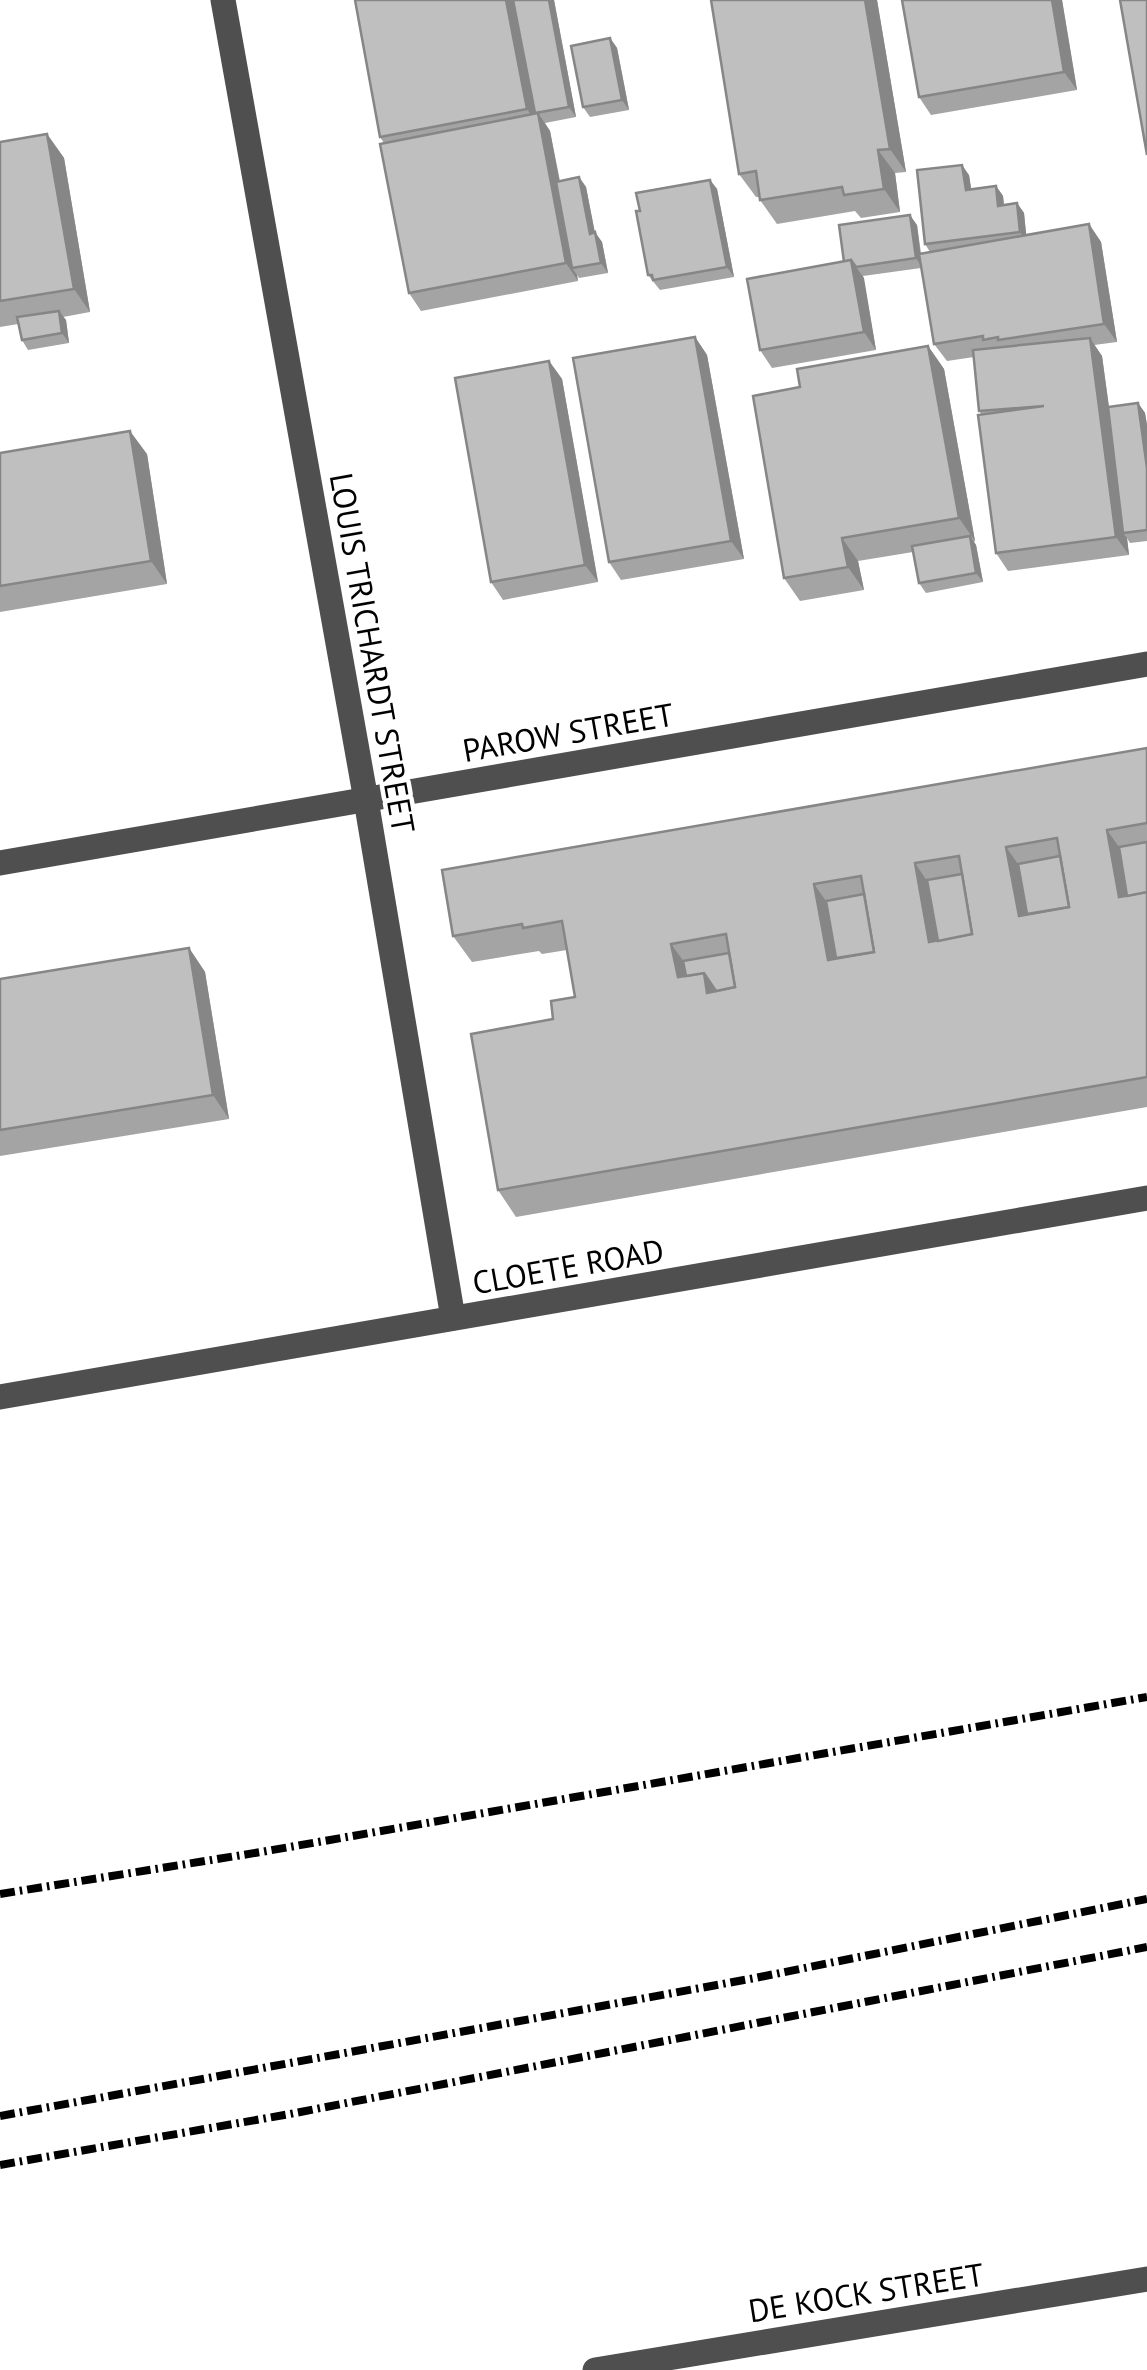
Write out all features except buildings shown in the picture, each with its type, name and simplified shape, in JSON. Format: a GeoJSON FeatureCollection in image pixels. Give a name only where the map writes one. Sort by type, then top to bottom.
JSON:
{"type":"FeatureCollection","features":[{"type":"Feature","properties":{"kind":"street","name":"LOUIS TRICHARDT STREET"},"geometry":{"type":"LineString","coordinates":[[223,0],[366,800],[453,1318]]}},
{"type":"Feature","properties":{"kind":"street","name":"PAROW STREET"},"geometry":{"type":"LineString","coordinates":[[0,863],[1147,664]]}},
{"type":"Feature","properties":{"kind":"street","name":"CLOETE ROAD"},"geometry":{"type":"LineString","coordinates":[[0,1397],[1147,1198]]}},
{"type":"Feature","properties":{"kind":"street","name":"DE KOCK STREET"},"geometry":{"type":"LineString","coordinates":[[595,2370],[1147,2278]]}},
{"type":"Feature","properties":{"kind":"railway"},"geometry":{"type":"LineString","coordinates":[[0,1894],[1147,1697]]}},
{"type":"Feature","properties":{"kind":"railway"},"geometry":{"type":"LineString","coordinates":[[0,2116],[755,1978],[1147,1899]]}},
{"type":"Feature","properties":{"kind":"railway"},"geometry":{"type":"LineString","coordinates":[[0,2165],[290,2114],[1147,1947]]}}]}
